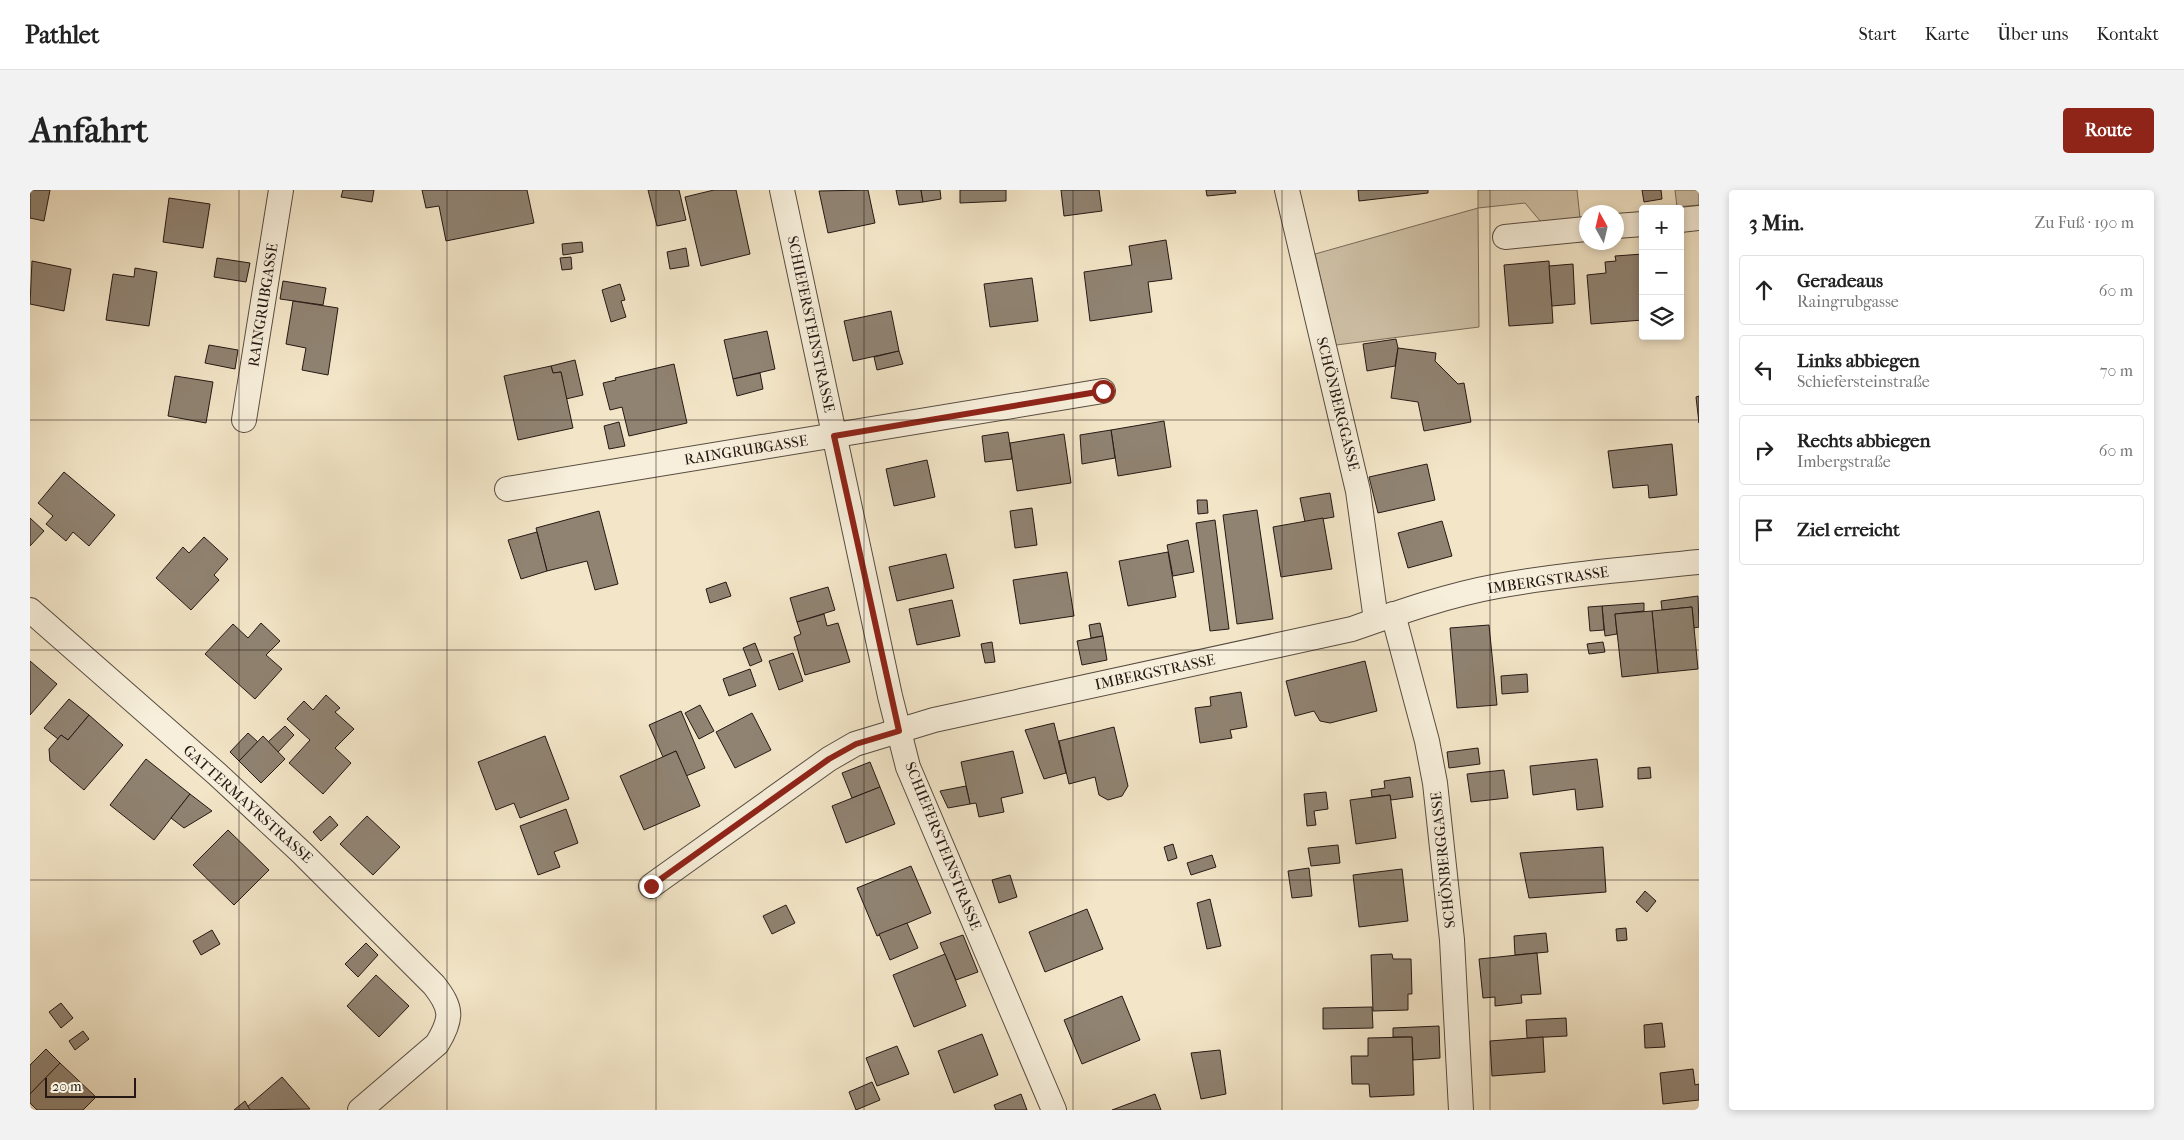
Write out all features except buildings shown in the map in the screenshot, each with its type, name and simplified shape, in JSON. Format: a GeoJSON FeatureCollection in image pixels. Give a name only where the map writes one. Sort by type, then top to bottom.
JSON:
{"type":"FeatureCollection","features":[{"type":"Feature","properties":{"kind":"street","name":"RAINGRUBGASSE"},"geometry":{"type":"LineString","coordinates":[[244,420],[281,190]]}},
{"type":"Feature","properties":{"kind":"street","name":"SCHIEFERSTEINSTRASSE"},"geometry":{"type":"LineString","coordinates":[[782,190],[834,436],[908,767],[1054,1110]]}},
{"type":"Feature","properties":{"kind":"street","name":"SCHÖNBERGGASSE"},"geometry":{"type":"LineString","coordinates":[[1287,190],[1358,490],[1385,617],[1427,741],[1435,784],[1452,940],[1461,1110]]}},
{"type":"Feature","properties":{"kind":"street"},"geometry":{"type":"LineString","coordinates":[[1684,220],[1699,218]]}},
{"type":"Feature","properties":{"kind":"street"},"geometry":{"type":"LineString","coordinates":[[1624,225],[1639,224]]}},
{"type":"Feature","properties":{"kind":"street"},"geometry":{"type":"LineString","coordinates":[[1505,237],[1579,230]]}},
{"type":"Feature","properties":{"kind":"street","name":"RAINGRUBGASSE"},"geometry":{"type":"LineString","coordinates":[[507,489],[1103,391]]}},
{"type":"Feature","properties":{"kind":"street","name":"IMBERGSTRASSE"},"geometry":{"type":"LineString","coordinates":[[651,886],[829,759],[856,744],[934,720],[1344,631],[1413,607],[1498,586],[1581,574],[1699,562]]}},
{"type":"Feature","properties":{"kind":"street","name":"GATTERMAYRSTRASSE"},"geometry":{"type":"LineString","coordinates":[[30,610],[217,774],[317,866],[434,985],[444,998],[450,1013],[446,1029],[437,1044],[360,1110]]}},
{"type":"Feature","properties":{"kind":"shaded area"},"geometry":{"type":"Polygon","coordinates":[[[1478,190],[1577,190],[1579,218],[1541,222],[1525,203],[1478,208],[1478,190]]]}},
{"type":"Feature","properties":{"kind":"shaded area"},"geometry":{"type":"Polygon","coordinates":[[[1675,190],[1699,190],[1699,205],[1677,205],[1675,190]]]}},
{"type":"Feature","properties":{"kind":"shaded area"},"geometry":{"type":"Polygon","coordinates":[[[1478,208],[1479,327],[1336,345],[1315,254],[1478,208]]]}},
{"type":"Feature","properties":{"kind":"route"},"geometry":{"type":"LineString","coordinates":[[651,886],[829,759],[856,744],[899,731],[834,436],[1103,391]]}}]}
